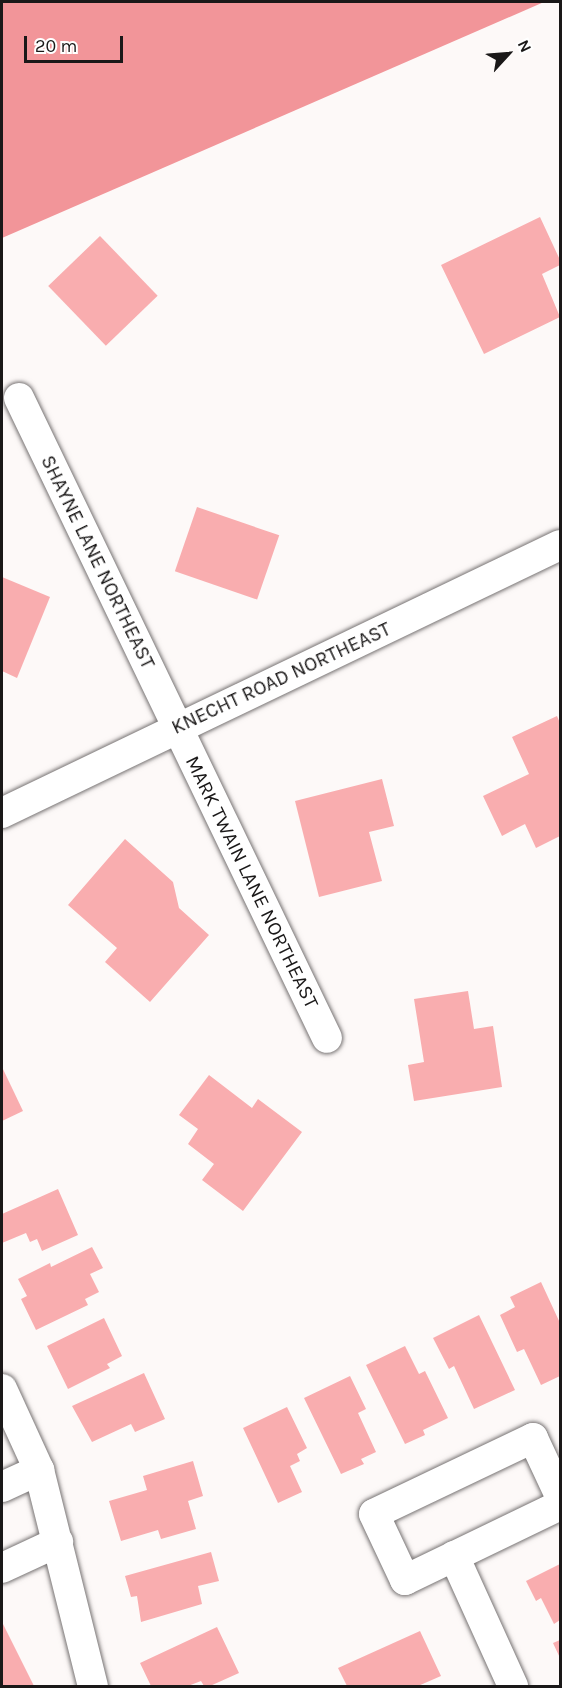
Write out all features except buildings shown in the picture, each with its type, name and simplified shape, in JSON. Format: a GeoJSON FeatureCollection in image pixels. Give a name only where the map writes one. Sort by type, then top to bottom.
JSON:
{"type":"FeatureCollection","features":[{"type":"Feature","properties":{"kind":"street","name":"SHAYNE LANE NORTHEAST"},"geometry":{"type":"LineString","coordinates":[[19,398],[177,727]]}},
{"type":"Feature","properties":{"kind":"street","name":"KNECHT ROAD NORTHEAST"},"geometry":{"type":"LineString","coordinates":[[2,813],[177,727],[561,545]]}},
{"type":"Feature","properties":{"kind":"street","name":"MARK TWAIN LANE NORTHEAST"},"geometry":{"type":"LineString","coordinates":[[177,727],[327,1038]]}},
{"type":"Feature","properties":{"kind":"street"},"geometry":{"type":"LineString","coordinates":[[2,1389],[39,1470],[93,1686]]}},
{"type":"Feature","properties":{"kind":"street"},"geometry":{"type":"LineString","coordinates":[[561,1496],[533,1438],[374,1514],[405,1580],[561,1505]]}},
{"type":"Feature","properties":{"kind":"street"},"geometry":{"type":"LineString","coordinates":[[2,1487],[39,1470]]}},
{"type":"Feature","properties":{"kind":"street"},"geometry":{"type":"LineString","coordinates":[[2,1568],[58,1542]]}},
{"type":"Feature","properties":{"kind":"street"},"geometry":{"type":"LineString","coordinates":[[454,1556],[513,1686]]}},
{"type":"Feature","properties":{"kind":"shaded area"},"geometry":{"type":"Polygon","coordinates":[[[2,2],[544,2],[2,238],[2,2]]]}}]}
